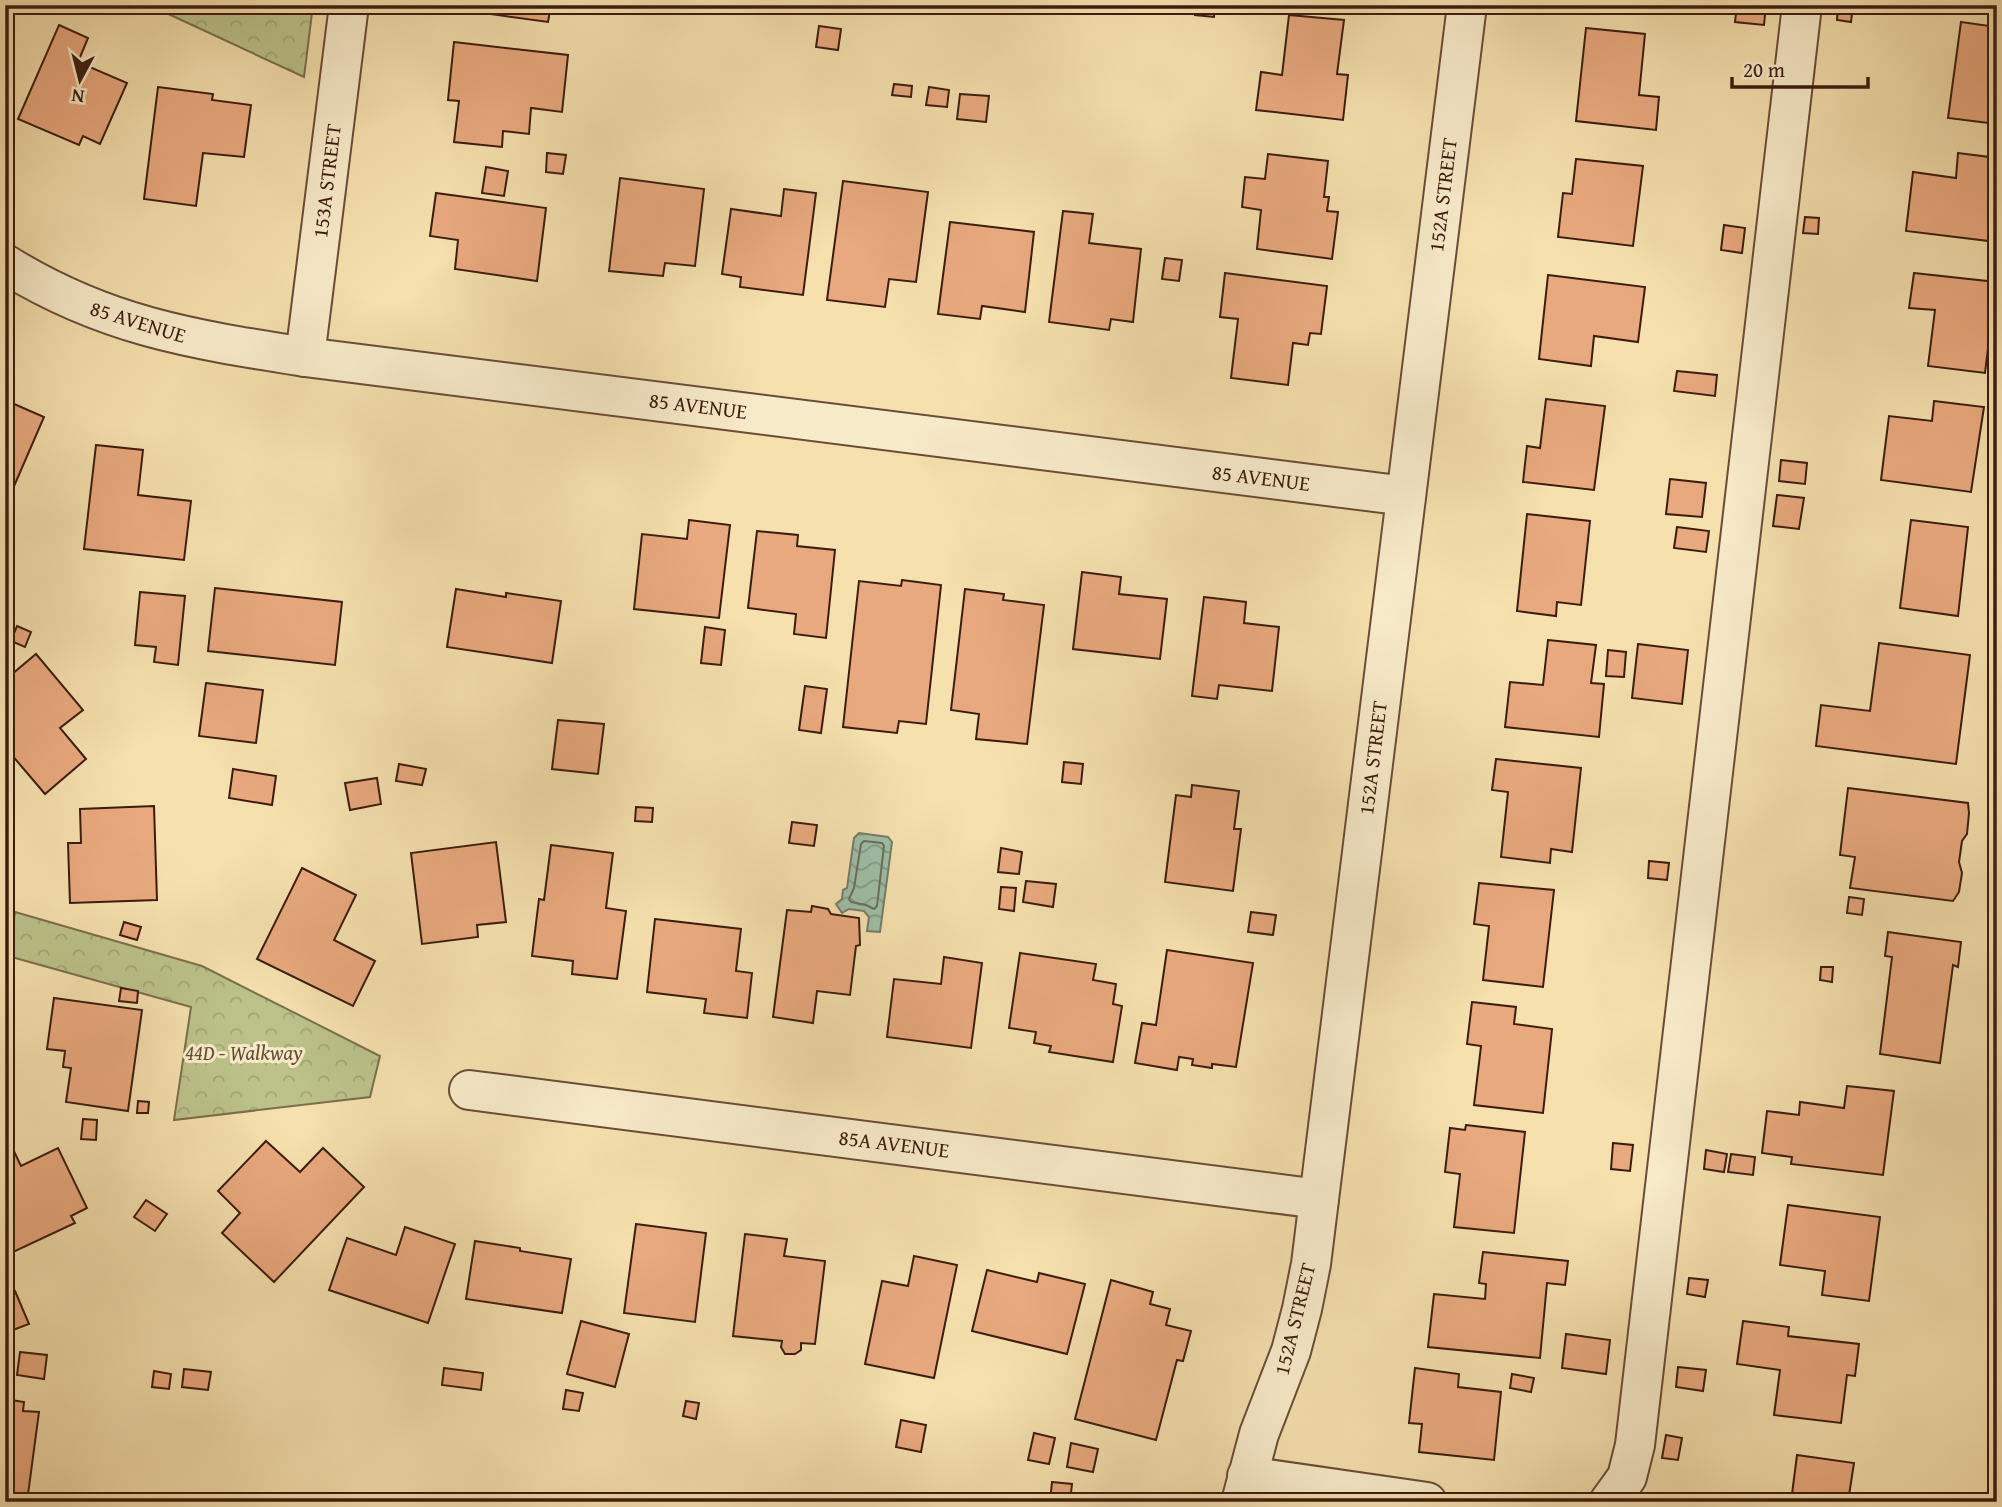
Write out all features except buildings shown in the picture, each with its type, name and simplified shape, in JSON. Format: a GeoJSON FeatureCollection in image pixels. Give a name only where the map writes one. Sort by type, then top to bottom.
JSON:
{"type":"FeatureCollection","features":[{"type":"Feature","properties":{"kind":"street","name":"153A STREET"},"geometry":{"type":"LineString","coordinates":[[305,357],[349,5]]}},
{"type":"Feature","properties":{"kind":"street","name":"152A STREET"},"geometry":{"type":"LineString","coordinates":[[1244,1489],[1259,1434],[1291,1351],[1311,1264],[1467,5]]}},
{"type":"Feature","properties":{"kind":"street"},"geometry":{"type":"LineString","coordinates":[[1609,1502],[1627,1477],[1636,1445],[1802,5]]}},
{"type":"Feature","properties":{"kind":"street","name":"85 AVENUE"},"geometry":{"type":"LineString","coordinates":[[5,264],[57,293],[116,318],[183,336],[305,357],[1406,496]]}},
{"type":"Feature","properties":{"kind":"street","name":"85A AVENUE"},"geometry":{"type":"LineString","coordinates":[[468,1090],[1319,1199]]}},
{"type":"Feature","properties":{"kind":"street"},"geometry":{"type":"LineString","coordinates":[[1244,1489],[1427,1502]]}},
{"type":"Feature","properties":{"kind":"green space"},"geometry":{"type":"Polygon","coordinates":[[[149,5],[313,5],[304,77],[149,5]]]}},
{"type":"Feature","properties":{"kind":"green space","name":"44D - Walkway"},"geometry":{"type":"Polygon","coordinates":[[[15,912],[202,966],[380,1056],[370,1097],[174,1120],[191,1007],[8,956],[15,912]]]}},
{"type":"Feature","properties":{"kind":"water"},"geometry":{"type":"Polygon","coordinates":[[[859,833],[888,837],[892,842],[880,932],[867,931],[869,917],[864,911],[849,909],[842,913],[836,904],[842,899],[843,890],[847,888],[854,838],[859,833]]]}}]}
